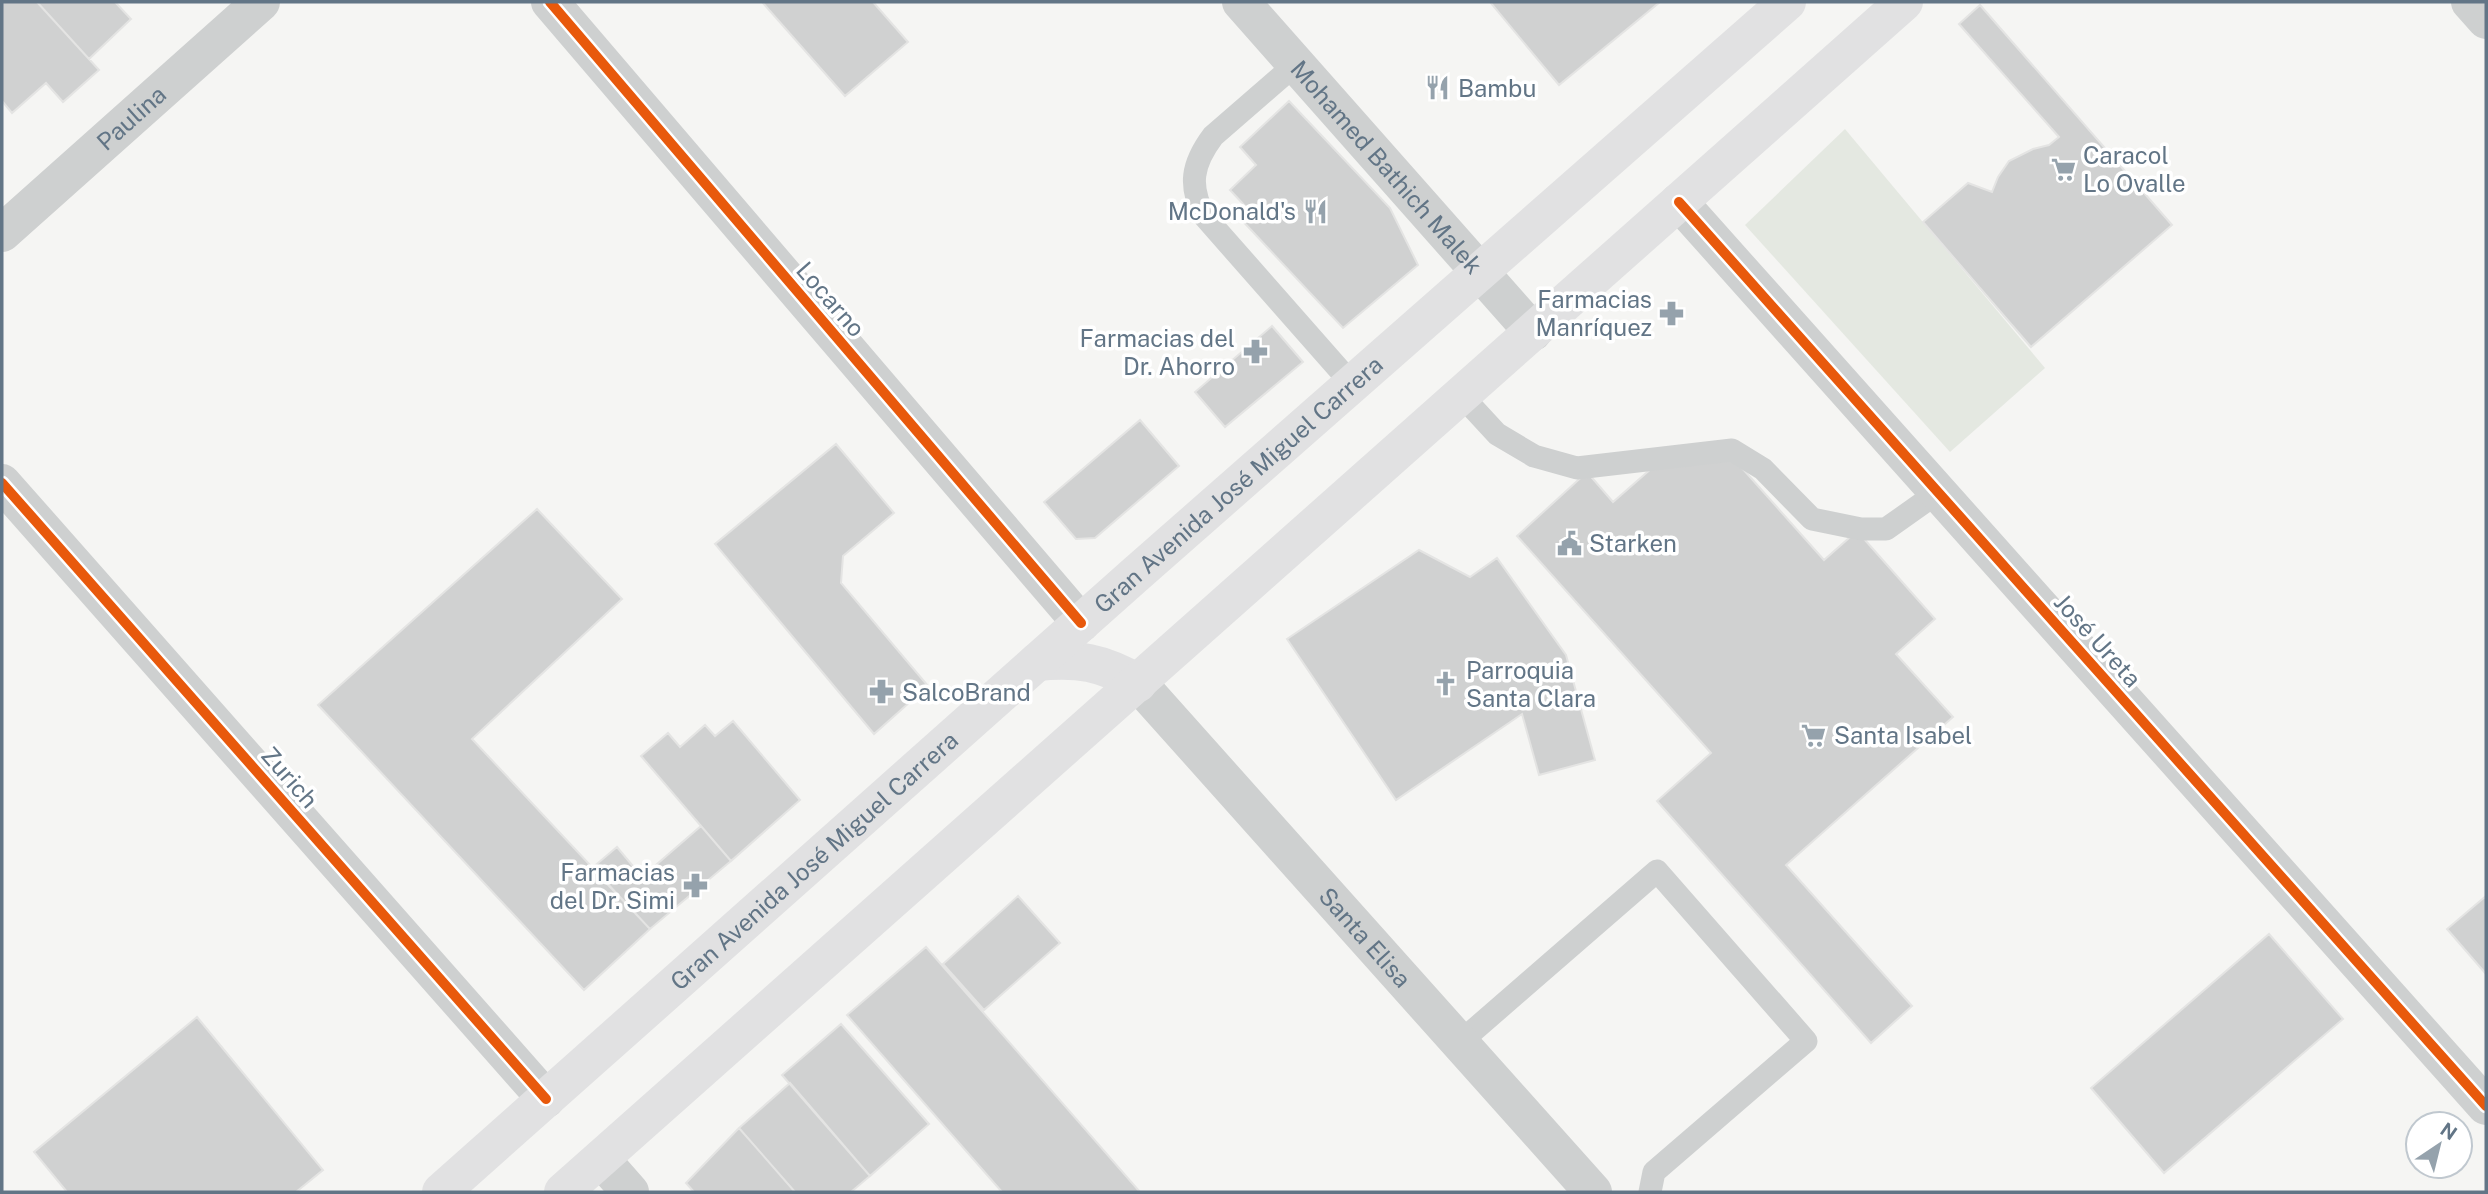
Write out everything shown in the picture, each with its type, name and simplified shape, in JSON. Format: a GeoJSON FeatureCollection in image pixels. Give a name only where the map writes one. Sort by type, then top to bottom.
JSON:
{"type":"FeatureCollection","features":[{"type":"Feature","properties":{"kind":"main road","name":"Gran Avenida José Miguel Carrera"},"geometry":{"type":"LineString","coordinates":[[441,1192],[1081,623],[1787,2]]}},
{"type":"Feature","properties":{"kind":"main road"},"geometry":{"type":"LineString","coordinates":[[563,1192],[1904,2]]}},
{"type":"Feature","properties":{"kind":"main road"},"geometry":{"type":"LineString","coordinates":[[1037,662],[1065,659],[1094,663],[1117,671],[1138,684]]}},
{"type":"Feature","properties":{"kind":"street","name":"Paulina"},"geometry":{"type":"LineString","coordinates":[[2,233],[261,2]]}},
{"type":"Feature","properties":{"kind":"street","name":"Locarno"},"geometry":{"type":"LineString","coordinates":[[550,2],[1081,623]]}},
{"type":"Feature","properties":{"kind":"street","name":"Mohamed Bathich Malek"},"geometry":{"type":"LineString","coordinates":[[1241,2],[1533,332]]}},
{"type":"Feature","properties":{"kind":"street"},"geometry":{"type":"LineString","coordinates":[[2470,2],[2486,20]]}},
{"type":"Feature","properties":{"kind":"street","name":"José Ureta"},"geometry":{"type":"LineString","coordinates":[[1679,202],[2486,1106]]}},
{"type":"Feature","properties":{"kind":"street","name":"Zurich"},"geometry":{"type":"LineString","coordinates":[[2,483],[546,1099]]}},
{"type":"Feature","properties":{"kind":"street","name":"Santa Elisa"},"geometry":{"type":"LineString","coordinates":[[1138,684],[1592,1192]]}},
{"type":"Feature","properties":{"kind":"street"},"geometry":{"type":"LineString","coordinates":[[601,1159],[630,1192]]}},
{"type":"Feature","properties":{"kind":"lane"},"geometry":{"type":"LineString","coordinates":[[1296,64],[1213,136],[1203,149],[1195,170],[1195,199],[1205,217],[1352,384]]}},
{"type":"Feature","properties":{"kind":"lane"},"geometry":{"type":"LineString","coordinates":[[1461,395],[1497,433],[1534,456],[1577,468],[1732,450],[1763,469],[1812,519],[1861,529],[1886,529],[1937,493]]}},
{"type":"Feature","properties":{"kind":"lane"},"geometry":{"type":"LineString","coordinates":[[1459,1043],[1657,871],[1806,1041],[1654,1172],[1650,1192]]}},
{"type":"Feature","properties":{"kind":"shaded area"},"geometry":{"type":"Polygon","coordinates":[[[1845,129],[2045,368],[1950,452],[1745,225],[1845,129]]]}},
{"type":"Feature","properties":{"kind":"building"},"geometry":{"type":"Polygon","coordinates":[[[2,2],[37,2],[99,70],[63,102],[46,83],[12,113],[2,101],[2,2]]]}},
{"type":"Feature","properties":{"kind":"building"},"geometry":{"type":"Polygon","coordinates":[[[37,2],[115,2],[131,19],[89,59],[37,2]]]}},
{"type":"Feature","properties":{"kind":"building"},"geometry":{"type":"Polygon","coordinates":[[[762,2],[873,2],[908,42],[845,96],[762,2]]]}},
{"type":"Feature","properties":{"kind":"building"},"geometry":{"type":"Polygon","coordinates":[[[1490,2],[1660,2],[1559,85],[1490,2]]]}},
{"type":"Feature","properties":{"kind":"building","name":"Caracol Lo Ovalle"},"geometry":{"type":"Polygon","coordinates":[[[1980,5],[2172,225],[2031,347],[1923,222],[1968,183],[1992,192],[2009,161],[2033,149],[2049,145],[2059,137],[1959,24],[1980,5]]]}},
{"type":"Feature","properties":{"kind":"building","name":"McDonald's"},"geometry":{"type":"Polygon","coordinates":[[[1289,101],[1390,208],[1418,265],[1343,328],[1237,215],[1246,207],[1230,190],[1256,165],[1240,147],[1289,101]]]}},
{"type":"Feature","properties":{"kind":"building"},"geometry":{"type":"Polygon","coordinates":[[[1272,326],[1303,362],[1225,427],[1195,392],[1272,326]]]}},
{"type":"Feature","properties":{"kind":"building"},"geometry":{"type":"Polygon","coordinates":[[[1140,420],[1179,466],[1095,538],[1076,539],[1044,502],[1140,420]]]}},
{"type":"Feature","properties":{"kind":"building"},"geometry":{"type":"Polygon","coordinates":[[[836,444],[894,513],[843,556],[841,583],[928,686],[874,734],[715,544],[836,444]]]}},
{"type":"Feature","properties":{"kind":"building","name":"Santa Isabel"},"geometry":{"type":"Polygon","coordinates":[[[1734,459],[1824,560],[1857,531],[1935,619],[1896,654],[1953,717],[1786,865],[1912,1006],[1871,1043],[1657,801],[1711,753],[1517,536],[1587,472],[1613,502],[1660,461],[1734,459]]]}},
{"type":"Feature","properties":{"kind":"building"},"geometry":{"type":"Polygon","coordinates":[[[537,509],[622,599],[472,739],[650,929],[584,990],[318,705],[537,509]]]}},
{"type":"Feature","properties":{"kind":"building","name":"Parroquia Santa Clara"},"geometry":{"type":"Polygon","coordinates":[[[1419,550],[1470,577],[1497,558],[1566,655],[1595,760],[1539,775],[1522,714],[1396,800],[1287,639],[1419,550]]]}},
{"type":"Feature","properties":{"kind":"building"},"geometry":{"type":"Polygon","coordinates":[[[733,721],[800,800],[731,861],[641,756],[668,733],[680,747],[705,725],[715,736],[733,721]]]}},
{"type":"Feature","properties":{"kind":"building"},"geometry":{"type":"Polygon","coordinates":[[[701,826],[731,861],[650,929],[592,868],[617,847],[642,877],[701,826]]]}},
{"type":"Feature","properties":{"kind":"building"},"geometry":{"type":"Polygon","coordinates":[[[1018,896],[1060,943],[984,1010],[943,964],[1018,896]]]}},
{"type":"Feature","properties":{"kind":"building"},"geometry":{"type":"Polygon","coordinates":[[[2486,896],[2486,974],[2447,929],[2486,896]]]}},
{"type":"Feature","properties":{"kind":"building"},"geometry":{"type":"Polygon","coordinates":[[[2269,934],[2343,1019],[2164,1173],[2091,1088],[2269,934]]]}},
{"type":"Feature","properties":{"kind":"building"},"geometry":{"type":"Polygon","coordinates":[[[926,947],[1140,1192],[1002,1192],[847,1015],[926,947]]]}},
{"type":"Feature","properties":{"kind":"building"},"geometry":{"type":"Polygon","coordinates":[[[197,1017],[323,1170],[296,1192],[67,1192],[34,1152],[197,1017]]]}},
{"type":"Feature","properties":{"kind":"building"},"geometry":{"type":"Polygon","coordinates":[[[841,1024],[929,1124],[870,1176],[782,1075],[841,1024]]]}},
{"type":"Feature","properties":{"kind":"building"},"geometry":{"type":"Polygon","coordinates":[[[790,1083],[870,1176],[851,1192],[795,1192],[739,1128],[790,1083]]]}},
{"type":"Feature","properties":{"kind":"building"},"geometry":{"type":"Polygon","coordinates":[[[739,1128],[795,1192],[694,1192],[686,1183],[739,1128]]]}},
{"type":"Feature","properties":{"kind":"cycle path"},"geometry":{"type":"LineString","coordinates":[[550,2],[1081,623]]}},
{"type":"Feature","properties":{"kind":"cycle path"},"geometry":{"type":"LineString","coordinates":[[1679,202],[2486,1106]]}},
{"type":"Feature","properties":{"kind":"cycle path"},"geometry":{"type":"LineString","coordinates":[[2,483],[546,1099]]}},
{"type":"Feature","properties":{"kind":"place","name":"Bambu"},"geometry":{"type":"Point","coordinates":[1438,88]}},
{"type":"Feature","properties":{"kind":"place","name":"Caracol Lo Ovalle"},"geometry":{"type":"Point","coordinates":[2063,169]}},
{"type":"Feature","properties":{"kind":"place","name":"McDonald's"},"geometry":{"type":"Point","coordinates":[1316,211]}},
{"type":"Feature","properties":{"kind":"place","name":"Farmacias Manríquez"},"geometry":{"type":"Point","coordinates":[1672,313]}},
{"type":"Feature","properties":{"kind":"place","name":"Farmacias del Dr. Ahorro"},"geometry":{"type":"Point","coordinates":[1255,352]}},
{"type":"Feature","properties":{"kind":"place","name":"Starken"},"geometry":{"type":"Point","coordinates":[1569,543]}},
{"type":"Feature","properties":{"kind":"place","name":"Parroquia Santa Clara"},"geometry":{"type":"Point","coordinates":[1446,684]}},
{"type":"Feature","properties":{"kind":"place","name":"SalcoBrand"},"geometry":{"type":"Point","coordinates":[882,692]}},
{"type":"Feature","properties":{"kind":"place","name":"Santa Isabel"},"geometry":{"type":"Point","coordinates":[1814,735]}},
{"type":"Feature","properties":{"kind":"place","name":"Farmacias del Dr. Simi"},"geometry":{"type":"Point","coordinates":[695,886]}}]}
